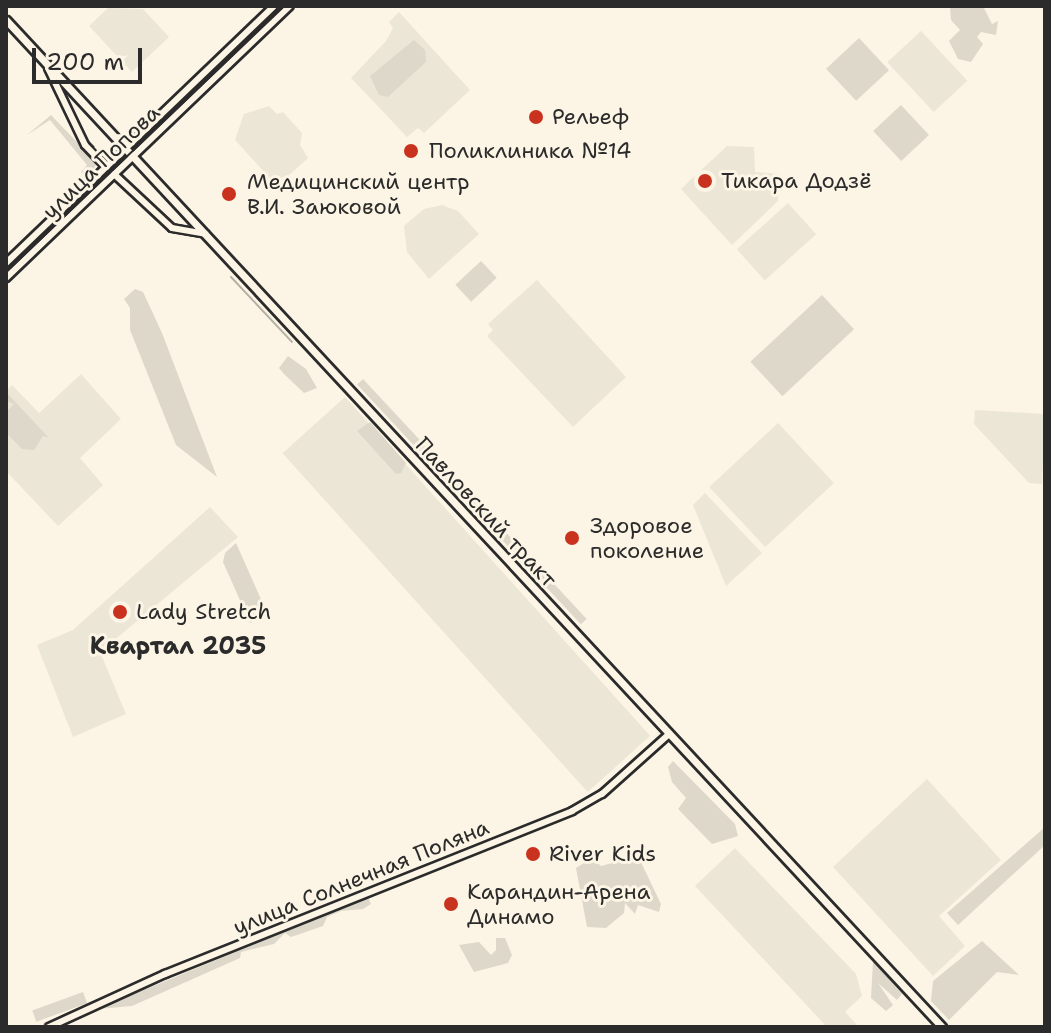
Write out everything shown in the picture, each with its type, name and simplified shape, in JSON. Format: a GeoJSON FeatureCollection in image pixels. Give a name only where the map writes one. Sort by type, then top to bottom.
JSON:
{"type":"FeatureCollection","features":[{"type":"Feature","properties":{"kind":"main road","name":"улица Попова"},"geometry":{"type":"LineString","coordinates":[[6,263],[274,6]]}},
{"type":"Feature","properties":{"kind":"main road","name":"улица Попова"},"geometry":{"type":"LineString","coordinates":[[6,278],[290,6]]}},
{"type":"Feature","properties":{"kind":"main road","name":"Павловский тракт"},"geometry":{"type":"LineString","coordinates":[[6,20],[942,1027]]}},
{"type":"Feature","properties":{"kind":"main road"},"geometry":{"type":"LineString","coordinates":[[39,55],[85,145],[106,167]]}},
{"type":"Feature","properties":{"kind":"main road"},"geometry":{"type":"LineString","coordinates":[[217,60],[225,68]]}},
{"type":"Feature","properties":{"kind":"main road"},"geometry":{"type":"LineString","coordinates":[[114,174],[172,228],[205,234]]}},
{"type":"Feature","properties":{"kind":"main road"},"geometry":{"type":"LineString","coordinates":[[40,230],[48,238]]}},
{"type":"Feature","properties":{"kind":"main road","name":"улица Солнечная Поляна"},"geometry":{"type":"LineString","coordinates":[[49,1027],[165,974],[572,811],[602,794],[669,734]]}},
{"type":"Feature","properties":{"kind":"shaded area"},"geometry":{"type":"Polygon","coordinates":[[[950,6],[983,6],[992,24],[998,21],[996,35],[981,32],[977,37],[983,44],[971,62],[958,59],[949,41],[960,30],[951,20],[950,6]]]}},
{"type":"Feature","properties":{"kind":"shaded area"},"geometry":{"type":"Polygon","coordinates":[[[108,8],[143,9],[169,37],[132,72],[89,26],[108,8]]]}},
{"type":"Feature","properties":{"kind":"shaded area"},"geometry":{"type":"Polygon","coordinates":[[[399,12],[470,90],[424,133],[418,128],[407,137],[351,78],[386,41],[393,28],[389,22],[399,12]]]}},
{"type":"Feature","properties":{"kind":"shaded area"},"geometry":{"type":"Polygon","coordinates":[[[921,31],[967,81],[934,112],[887,62],[921,31]]]}},
{"type":"Feature","properties":{"kind":"shaded area"},"geometry":{"type":"Polygon","coordinates":[[[859,38],[889,70],[856,101],[826,69],[859,38]]]}},
{"type":"Feature","properties":{"kind":"shaded area"},"geometry":{"type":"Polygon","coordinates":[[[414,40],[425,50],[426,62],[388,97],[379,95],[370,76],[414,40]]]}},
{"type":"Feature","properties":{"kind":"shaded area"},"geometry":{"type":"Polygon","coordinates":[[[901,105],[929,135],[901,161],[873,131],[901,105]]]}},
{"type":"Feature","properties":{"kind":"shaded area"},"geometry":{"type":"Polygon","coordinates":[[[269,106],[277,114],[283,112],[302,133],[300,145],[308,158],[277,186],[235,140],[244,114],[269,106]]]}},
{"type":"Feature","properties":{"kind":"shaded area"},"geometry":{"type":"Polygon","coordinates":[[[51,115],[97,163],[87,180],[81,172],[87,165],[50,120],[27,135],[51,115]]]}},
{"type":"Feature","properties":{"kind":"shaded area"},"geometry":{"type":"Polygon","coordinates":[[[727,146],[754,147],[755,172],[780,174],[778,201],[732,245],[681,189],[727,146]]]}},
{"type":"Feature","properties":{"kind":"shaded area"},"geometry":{"type":"Polygon","coordinates":[[[788,203],[816,234],[765,280],[737,249],[788,203]]]}},
{"type":"Feature","properties":{"kind":"shaded area"},"geometry":{"type":"Polygon","coordinates":[[[442,205],[458,211],[479,234],[429,279],[407,252],[404,226],[424,209],[442,205]]]}},
{"type":"Feature","properties":{"kind":"shaded area"},"geometry":{"type":"Polygon","coordinates":[[[481,261],[497,278],[471,302],[455,285],[481,261]]]}},
{"type":"Feature","properties":{"kind":"shaded area"},"geometry":{"type":"Polygon","coordinates":[[[537,280],[626,377],[573,427],[487,336],[493,330],[488,324],[537,280]]]}},
{"type":"Feature","properties":{"kind":"shaded area"},"geometry":{"type":"Polygon","coordinates":[[[135,289],[143,292],[162,333],[217,477],[176,445],[130,330],[130,308],[124,299],[135,289]]]}},
{"type":"Feature","properties":{"kind":"shaded area"},"geometry":{"type":"Polygon","coordinates":[[[822,295],[854,329],[782,396],[750,362],[822,295]]]}},
{"type":"Feature","properties":{"kind":"shaded area"},"geometry":{"type":"Polygon","coordinates":[[[288,356],[306,369],[317,388],[304,393],[284,374],[279,368],[288,356]]]}},
{"type":"Feature","properties":{"kind":"shaded area"},"geometry":{"type":"Polygon","coordinates":[[[81,374],[121,419],[80,458],[103,485],[58,526],[6,471],[6,391],[12,385],[39,413],[81,374]]]}},
{"type":"Feature","properties":{"kind":"shaded area"},"geometry":{"type":"Polygon","coordinates":[[[363,379],[587,619],[581,624],[357,384],[363,379]]]}},
{"type":"Feature","properties":{"kind":"shaded area"},"geometry":{"type":"Polygon","coordinates":[[[6,392],[49,438],[43,436],[34,450],[22,449],[6,433],[6,412],[14,404],[6,401],[6,392]]]}},
{"type":"Feature","properties":{"kind":"shaded area"},"geometry":{"type":"Polygon","coordinates":[[[345,397],[650,736],[588,792],[283,453],[345,397]]]}},
{"type":"Feature","properties":{"kind":"shaded area"},"geometry":{"type":"Polygon","coordinates":[[[975,410],[1045,414],[1042,484],[1029,483],[974,424],[975,410]]]}},
{"type":"Feature","properties":{"kind":"shaded area"},"geometry":{"type":"Polygon","coordinates":[[[370,422],[406,463],[401,473],[396,474],[357,431],[370,422]]]}},
{"type":"Feature","properties":{"kind":"shaded area"},"geometry":{"type":"Polygon","coordinates":[[[778,423],[834,483],[765,547],[709,487],[778,423]]]}},
{"type":"Feature","properties":{"kind":"shaded area"},"geometry":{"type":"Polygon","coordinates":[[[705,493],[762,553],[726,586],[693,505],[705,493]]]}},
{"type":"Feature","properties":{"kind":"shaded area"},"geometry":{"type":"Polygon","coordinates":[[[210,507],[238,537],[100,652],[126,714],[73,737],[37,645],[73,630],[210,507]]]}},
{"type":"Feature","properties":{"kind":"shaded area"},"geometry":{"type":"Polygon","coordinates":[[[236,543],[268,615],[250,623],[223,562],[225,553],[236,543]]]}},
{"type":"Feature","properties":{"kind":"shaded area"},"geometry":{"type":"Polygon","coordinates":[[[673,761],[735,824],[738,836],[712,844],[678,809],[686,798],[672,782],[668,767],[673,761]]]}},
{"type":"Feature","properties":{"kind":"shaded area"},"geometry":{"type":"Polygon","coordinates":[[[927,779],[1001,860],[939,916],[965,946],[933,976],[833,867],[927,779]]]}},
{"type":"Feature","properties":{"kind":"shaded area"},"geometry":{"type":"Polygon","coordinates":[[[1045,827],[1045,845],[958,925],[947,913],[1045,827]]]}},
{"type":"Feature","properties":{"kind":"shaded area"},"geometry":{"type":"Polygon","coordinates":[[[735,848],[856,974],[862,996],[845,1012],[859,1027],[827,1027],[695,886],[735,848]]]}},
{"type":"Feature","properties":{"kind":"shaded area"},"geometry":{"type":"Polygon","coordinates":[[[638,856],[661,904],[659,912],[638,905],[635,914],[625,903],[624,913],[606,928],[587,927],[576,868],[592,858],[601,866],[638,856]]]}},
{"type":"Feature","properties":{"kind":"shaded area"},"geometry":{"type":"Polygon","coordinates":[[[368,897],[371,904],[363,909],[341,911],[327,917],[323,926],[291,937],[285,933],[274,944],[241,952],[240,958],[132,1006],[98,1009],[368,897]]]}},
{"type":"Feature","properties":{"kind":"shaded area"},"geometry":{"type":"Polygon","coordinates":[[[496,938],[505,938],[512,955],[508,963],[474,972],[459,945],[479,942],[491,955],[496,950],[496,938]]]}},
{"type":"Feature","properties":{"kind":"shaded area"},"geometry":{"type":"Polygon","coordinates":[[[982,941],[1019,975],[997,972],[949,1020],[931,1001],[933,981],[982,941]]]}},
{"type":"Feature","properties":{"kind":"shaded area"},"geometry":{"type":"Polygon","coordinates":[[[873,961],[902,994],[897,1000],[878,983],[893,1005],[886,1011],[871,998],[873,961]]]}},
{"type":"Feature","properties":{"kind":"shaded area"},"geometry":{"type":"Polygon","coordinates":[[[83,992],[87,1003],[36,1022],[32,1010],[83,992]]]}},
{"type":"Feature","properties":{"kind":"waterway"},"geometry":{"type":"LineString","coordinates":[[231,277],[292,342]]}},
{"type":"Feature","properties":{"kind":"tram line"},"geometry":{"type":"LineString","coordinates":[[6,272],[284,6]]}},
{"type":"Feature","properties":{"kind":"place","name":"Рельеф"},"geometry":{"type":"Point","coordinates":[536,117]}},
{"type":"Feature","properties":{"kind":"place","name":"Поликлиника №14"},"geometry":{"type":"Point","coordinates":[411,151]}},
{"type":"Feature","properties":{"kind":"place","name":"Тикара Додзё"},"geometry":{"type":"Point","coordinates":[705,181]}},
{"type":"Feature","properties":{"kind":"place","name":"Медицинский центр В.И. Заюковой"},"geometry":{"type":"Point","coordinates":[229,194]}},
{"type":"Feature","properties":{"kind":"place","name":"Здоровое поколение"},"geometry":{"type":"Point","coordinates":[572,538]}},
{"type":"Feature","properties":{"kind":"place","name":"Lady Stretch"},"geometry":{"type":"Point","coordinates":[120,612]}},
{"type":"Feature","properties":{"kind":"place","name":"River Kids"},"geometry":{"type":"Point","coordinates":[533,854]}},
{"type":"Feature","properties":{"kind":"place","name":"Карандин-Арена Динамо"},"geometry":{"type":"Point","coordinates":[451,904]}},
{"type":"Feature","properties":{"kind":"district","name":"Квартал 2035"},"geometry":{"type":"Point","coordinates":[178,647]}}]}
